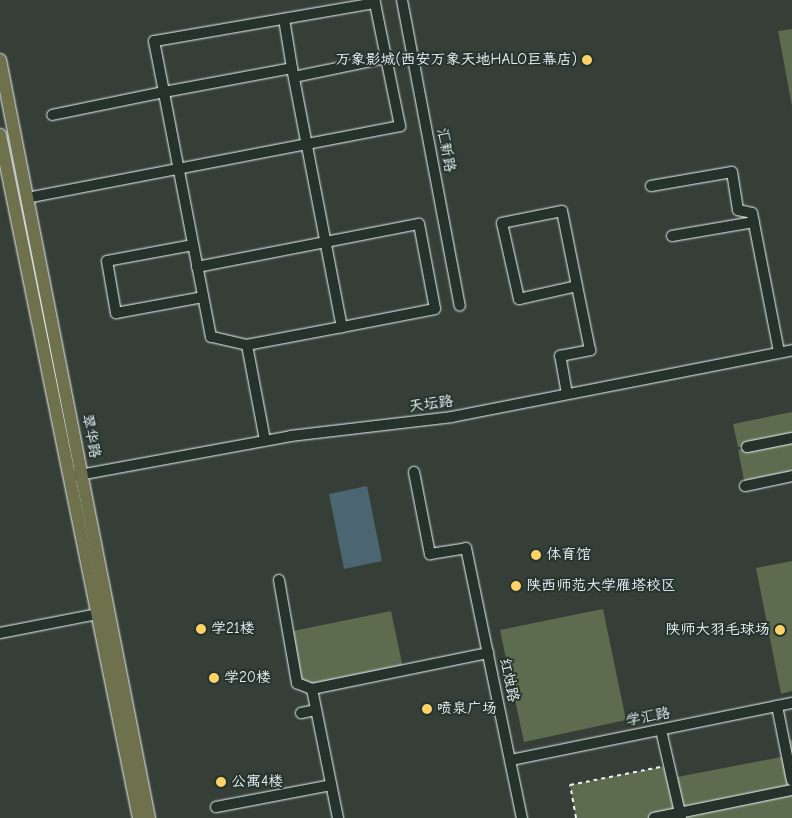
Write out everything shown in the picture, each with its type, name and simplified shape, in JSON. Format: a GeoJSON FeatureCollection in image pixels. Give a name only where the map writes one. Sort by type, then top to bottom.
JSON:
{"type":"FeatureCollection","features":[{"type":"Feature","properties":{"kind":"main road","name":"翠华路"},"geometry":{"type":"LineString","coordinates":[[0,60],[28,198],[77,476],[98,614],[139,818]]}},
{"type":"Feature","properties":{"kind":"main road","name":"翠华路"},"geometry":{"type":"LineString","coordinates":[[0,135],[77,476],[149,818]]}},
{"type":"Feature","properties":{"kind":"street","name":"汇新路"},"geometry":{"type":"LineString","coordinates":[[402,0],[460,306]]}},
{"type":"Feature","properties":{"kind":"street"},"geometry":{"type":"LineString","coordinates":[[28,198],[179,169],[307,145],[400,126],[375,3],[154,41],[179,169],[197,267],[211,337],[247,345],[435,309],[419,224],[197,267]]}},
{"type":"Feature","properties":{"kind":"street"},"geometry":{"type":"LineString","coordinates":[[284,19],[342,327]]}},
{"type":"Feature","properties":{"kind":"street"},"geometry":{"type":"LineString","coordinates":[[52,115],[164,92],[386,58]]}},
{"type":"Feature","properties":{"kind":"street"},"geometry":{"type":"LineString","coordinates":[[651,186],[732,172],[738,210],[752,214],[779,352]]}},
{"type":"Feature","properties":{"kind":"street"},"geometry":{"type":"LineString","coordinates":[[567,394],[560,356],[590,350],[578,286],[562,211],[502,223],[519,299],[578,286]]}},
{"type":"Feature","properties":{"kind":"street"},"geometry":{"type":"LineString","coordinates":[[672,236],[754,222]]}},
{"type":"Feature","properties":{"kind":"street"},"geometry":{"type":"LineString","coordinates":[[193,245],[107,261],[116,313],[203,297]]}},
{"type":"Feature","properties":{"kind":"street"},"geometry":{"type":"LineString","coordinates":[[247,345],[265,440]]}},
{"type":"Feature","properties":{"kind":"street","name":"天坛路"},"geometry":{"type":"LineString","coordinates":[[77,476],[265,440],[452,417],[792,350]]}},
{"type":"Feature","properties":{"kind":"street"},"geometry":{"type":"LineString","coordinates":[[747,447],[792,438]]}},
{"type":"Feature","properties":{"kind":"street","name":"红烛路"},"geometry":{"type":"LineString","coordinates":[[414,472],[430,554],[466,548],[522,818]]}},
{"type":"Feature","properties":{"kind":"street"},"geometry":{"type":"LineString","coordinates":[[745,486],[792,476]]}},
{"type":"Feature","properties":{"kind":"street"},"geometry":{"type":"LineString","coordinates":[[279,580],[297,683],[312,689],[488,653]]}},
{"type":"Feature","properties":{"kind":"street"},"geometry":{"type":"LineString","coordinates":[[0,633],[98,614]]}},
{"type":"Feature","properties":{"kind":"street"},"geometry":{"type":"LineString","coordinates":[[312,689],[338,818]]}},
{"type":"Feature","properties":{"kind":"street","name":"学汇路"},"geometry":{"type":"LineString","coordinates":[[511,760],[792,703]]}},
{"type":"Feature","properties":{"kind":"street"},"geometry":{"type":"LineString","coordinates":[[777,706],[792,781]]}},
{"type":"Feature","properties":{"kind":"street"},"geometry":{"type":"LineString","coordinates":[[302,713],[316,710]]}},
{"type":"Feature","properties":{"kind":"street"},"geometry":{"type":"LineString","coordinates":[[662,730],[680,815]]}},
{"type":"Feature","properties":{"kind":"street"},"geometry":{"type":"LineString","coordinates":[[216,807],[331,785]]}},
{"type":"Feature","properties":{"kind":"street"},"geometry":{"type":"LineString","coordinates":[[654,818],[680,815],[792,790]]}},
{"type":"Feature","properties":{"kind":"path"},"geometry":{"type":"LineString","coordinates":[[576,818],[570,785],[670,765]]}},
{"type":"Feature","properties":{"kind":"green space"},"geometry":{"type":"Polygon","coordinates":[[[792,29],[792,106],[778,31],[792,29]]]}},
{"type":"Feature","properties":{"kind":"green space"},"geometry":{"type":"Polygon","coordinates":[[[792,412],[792,436],[738,447],[733,424],[792,412]]]}},
{"type":"Feature","properties":{"kind":"green space"},"geometry":{"type":"Polygon","coordinates":[[[792,439],[792,475],[745,485],[738,450],[792,439]]]}},
{"type":"Feature","properties":{"kind":"green space","name":"陕师大羽毛球场"},"geometry":{"type":"Polygon","coordinates":[[[792,561],[792,691],[781,694],[756,568],[792,561]]]}},
{"type":"Feature","properties":{"kind":"green space"},"geometry":{"type":"Polygon","coordinates":[[[603,609],[626,720],[524,742],[500,630],[603,609]]]}},
{"type":"Feature","properties":{"kind":"green space"},"geometry":{"type":"Polygon","coordinates":[[[391,611],[403,668],[313,684],[302,680],[293,631],[391,611]]]}},
{"type":"Feature","properties":{"kind":"green space"},"geometry":{"type":"Polygon","coordinates":[[[792,740],[792,818],[576,818],[570,785],[670,765],[672,778],[786,756],[784,742],[792,740]]]}},
{"type":"Feature","properties":{"kind":"water"},"geometry":{"type":"Polygon","coordinates":[[[367,486],[382,561],[344,569],[329,494],[367,486]]]}},
{"type":"Feature","properties":{"kind":"place","name":"万象影城(西安万象天地HALO巨幕店)"},"geometry":{"type":"Point","coordinates":[587,60]}},
{"type":"Feature","properties":{"kind":"place","name":"体育馆"},"geometry":{"type":"Point","coordinates":[536,555]}},
{"type":"Feature","properties":{"kind":"place","name":"陕西师范大学雁塔校区"},"geometry":{"type":"Point","coordinates":[516,586]}},
{"type":"Feature","properties":{"kind":"place","name":"学21楼"},"geometry":{"type":"Point","coordinates":[201,629]}},
{"type":"Feature","properties":{"kind":"place","name":"陕师大羽毛球场"},"geometry":{"type":"Point","coordinates":[780,630]}},
{"type":"Feature","properties":{"kind":"place","name":"学20楼"},"geometry":{"type":"Point","coordinates":[214,678]}},
{"type":"Feature","properties":{"kind":"place","name":"喷泉广场"},"geometry":{"type":"Point","coordinates":[427,709]}},
{"type":"Feature","properties":{"kind":"place","name":"公寓4楼"},"geometry":{"type":"Point","coordinates":[221,782]}}]}
